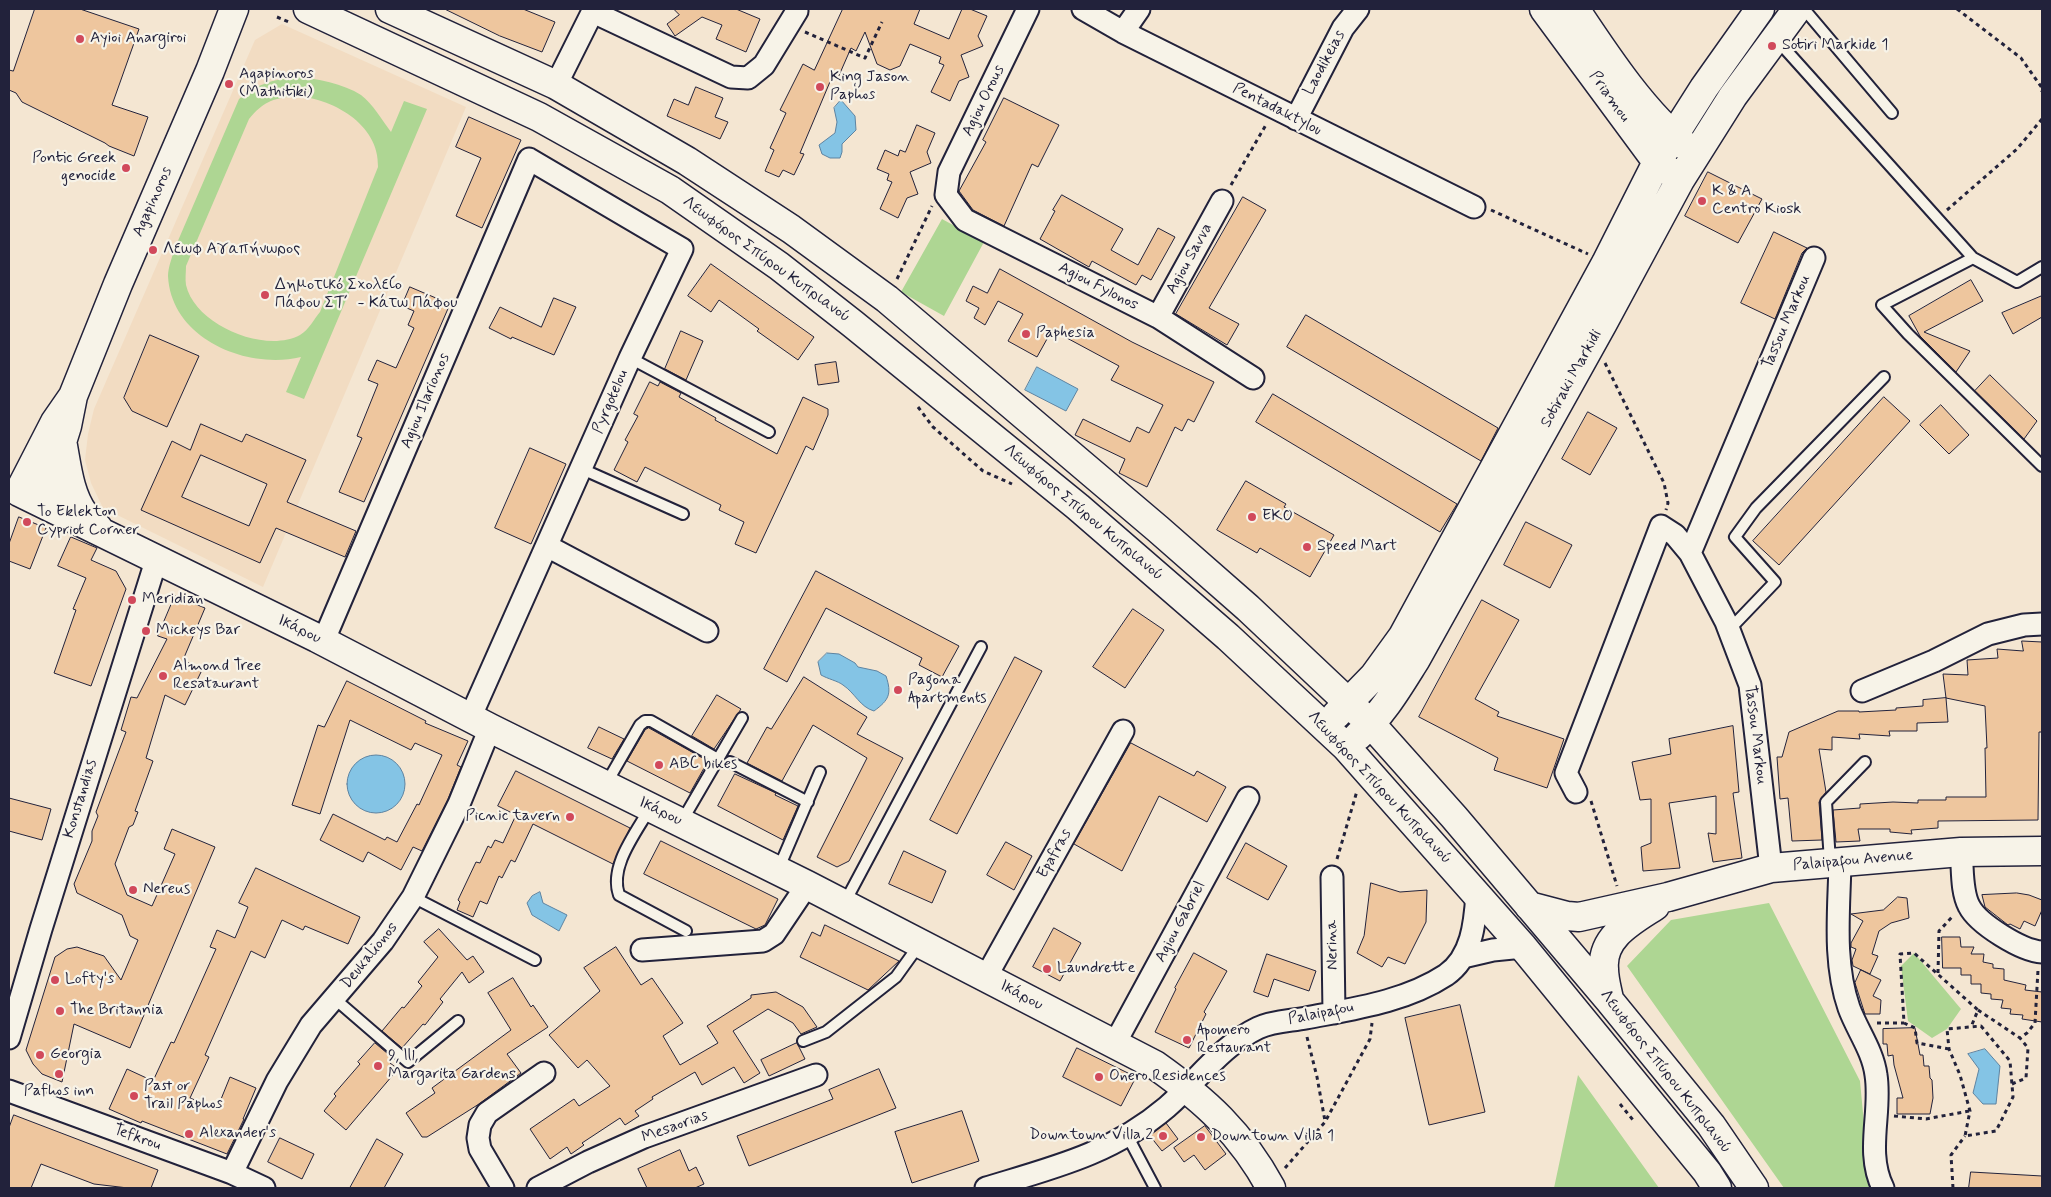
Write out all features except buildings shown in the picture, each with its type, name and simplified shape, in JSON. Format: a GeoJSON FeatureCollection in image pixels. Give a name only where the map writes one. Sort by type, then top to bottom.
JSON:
{"type":"FeatureCollection","features":[{"type":"Feature","properties":{"kind":"street","name":"Agapinoros"},"geometry":{"type":"LineString","coordinates":[[23,495],[63,442],[73,396],[118,284],[210,71],[234,9]]}},
{"type":"Feature","properties":{"kind":"street","name":"Λεωφόρος Σπύρου Κυπριανού"},"geometry":{"type":"LineString","coordinates":[[390,9],[556,85],[687,162],[792,229],[887,299],[1158,528],[1248,608],[1371,724],[1609,1000],[1711,1125],[1754,1188]]}},
{"type":"Feature","properties":{"kind":"street","name":"Agiou Orous"},"geometry":{"type":"LineString","coordinates":[[946,195],[949,172],[1028,9]]}},
{"type":"Feature","properties":{"kind":"street","name":"Pentadaktylou"},"geometry":{"type":"LineString","coordinates":[[1083,9],[1123,32],[1296,120],[1474,207]]}},
{"type":"Feature","properties":{"kind":"street"},"geometry":{"type":"LineString","coordinates":[[1123,32],[1139,9]]}},
{"type":"Feature","properties":{"kind":"street","name":"Laodikeias"},"geometry":{"type":"LineString","coordinates":[[1296,120],[1343,28],[1358,9]]}},
{"type":"Feature","properties":{"kind":"street","name":"Priamou"},"geometry":{"type":"LineString","coordinates":[[1544,9],[1657,162],[1680,180]]}},
{"type":"Feature","properties":{"kind":"street","name":"Priamou"},"geometry":{"type":"LineString","coordinates":[[1575,9],[1624,80],[1673,136],[1696,154]]}},
{"type":"Feature","properties":{"kind":"street","name":"Sotiraki Markidi"},"geometry":{"type":"LineString","coordinates":[[1324,726],[1350,703],[1374,676],[1403,636],[1606,263],[1657,162],[1704,88],[1760,9]]}},
{"type":"Feature","properties":{"kind":"street","name":"Sotiraki Markidi"},"geometry":{"type":"LineString","coordinates":[[1346,748],[1371,724],[1392,698],[1594,340],[1680,180],[1733,96],[1797,9]]}},
{"type":"Feature","properties":{"kind":"street"},"geometry":{"type":"LineString","coordinates":[[556,85],[594,10],[731,77],[748,78],[764,65],[793,18]]}},
{"type":"Feature","properties":{"kind":"street","name":"Λεωφόρος Σπύρου Κυπριανού"},"geometry":{"type":"LineString","coordinates":[[301,16],[539,117],[670,190],[779,266],[1078,507],[1228,637],[1346,748],[1523,947],[1707,1172],[1717,1188]]}},
{"type":"Feature","properties":{"kind":"street"},"geometry":{"type":"LineString","coordinates":[[1624,80],[1672,102],[1683,100],[1704,88]]}},
{"type":"Feature","properties":{"kind":"street","name":"Pyrgotelou"},"geometry":{"type":"LineString","coordinates":[[480,723],[547,546],[630,358],[682,249],[530,159]]}},
{"type":"Feature","properties":{"kind":"street","name":"Agiou Ilarionos"},"geometry":{"type":"LineString","coordinates":[[324,642],[530,159]]}},
{"type":"Feature","properties":{"kind":"street","name":"Agiou Fylonos"},"geometry":{"type":"LineString","coordinates":[[946,195],[966,220],[1158,317],[1253,378]]}},
{"type":"Feature","properties":{"kind":"street","name":"Agiou Savva"},"geometry":{"type":"LineString","coordinates":[[1158,317],[1222,201]]}},
{"type":"Feature","properties":{"kind":"street","name":"Tassou Markou"},"geometry":{"type":"LineString","coordinates":[[1690,554],[1814,258]]}},
{"type":"Feature","properties":{"kind":"street","name":"Agapinoros"},"geometry":{"type":"LineString","coordinates":[[23,495],[54,422],[73,396]]}},
{"type":"Feature","properties":{"kind":"street"},"geometry":{"type":"LineString","coordinates":[[63,442],[69,480],[77,500],[84,514],[101,532]]}},
{"type":"Feature","properties":{"kind":"street","name":"Ικάρου"},"geometry":{"type":"LineString","coordinates":[[23,495],[324,642],[480,723],[807,885],[1155,1065],[1188,1088],[1227,1124],[1259,1166],[1270,1187]]}},
{"type":"Feature","properties":{"kind":"street"},"geometry":{"type":"LineString","coordinates":[[1576,792],[1566,773],[1661,526]]}},
{"type":"Feature","properties":{"kind":"street","name":"Tassou Markou"},"geometry":{"type":"LineString","coordinates":[[1661,526],[1675,534],[1690,554],[1729,630],[1750,685],[1771,868]]}},
{"type":"Feature","properties":{"kind":"street"},"geometry":{"type":"LineString","coordinates":[[547,546],[707,631]]}},
{"type":"Feature","properties":{"kind":"street","name":"Konstandias"},"geometry":{"type":"LineString","coordinates":[[9,1038],[41,929],[156,561]]}},
{"type":"Feature","properties":{"kind":"street"},"geometry":{"type":"LineString","coordinates":[[1862,691],[1934,661],[1988,634],[2024,625],[2042,624]]}},
{"type":"Feature","properties":{"kind":"street","name":"Deukalionos"},"geometry":{"type":"LineString","coordinates":[[232,1173],[277,1080],[311,1025],[384,941],[413,897],[459,804],[480,723]]}},
{"type":"Feature","properties":{"kind":"street","name":"Epafras"},"geometry":{"type":"LineString","coordinates":[[986,977],[1123,731]]}},
{"type":"Feature","properties":{"kind":"street","name":"Agiou Gabriel"},"geometry":{"type":"LineString","coordinates":[[1114,1045],[1248,798]]}},
{"type":"Feature","properties":{"kind":"street","name":"Palaipafou Avenue"},"geometry":{"type":"LineString","coordinates":[[1529,906],[1567,916],[1579,916],[1668,897],[1771,868],[1961,852],[2042,851]]}},
{"type":"Feature","properties":{"kind":"street"},"geometry":{"type":"LineString","coordinates":[[1961,852],[1968,905],[1978,918],[2019,946],[2039,951]]}},
{"type":"Feature","properties":{"kind":"street"},"geometry":{"type":"LineString","coordinates":[[1836,864],[1838,946],[1841,975],[1849,1008],[1874,1064],[1877,1076],[1875,1162],[1883,1188]]}},
{"type":"Feature","properties":{"kind":"street","name":"Nerina"},"geometry":{"type":"LineString","coordinates":[[1332,877],[1334,1013]]}},
{"type":"Feature","properties":{"kind":"street"},"geometry":{"type":"LineString","coordinates":[[642,950],[763,941],[774,934],[807,885]]}},
{"type":"Feature","properties":{"kind":"street"},"geometry":{"type":"LineString","coordinates":[[1463,957],[1474,932],[1477,894]]}},
{"type":"Feature","properties":{"kind":"street","name":"Palaipafou Avenue"},"geometry":{"type":"LineString","coordinates":[[1609,1000],[1603,967],[1606,953],[1614,936],[1668,897]]}},
{"type":"Feature","properties":{"kind":"street"},"geometry":{"type":"LineString","coordinates":[[1463,957],[1493,950],[1523,947]]}},
{"type":"Feature","properties":{"kind":"street","name":"Palaipafou"},"geometry":{"type":"LineString","coordinates":[[986,1188],[1060,1166],[1128,1137],[1166,1108],[1241,1038],[1257,1029],[1272,1023],[1334,1013],[1412,992],[1447,974],[1463,957]]}},
{"type":"Feature","properties":{"kind":"street"},"geometry":{"type":"LineString","coordinates":[[503,1188],[480,1149],[478,1138],[480,1125],[487,1113],[544,1073]]}},
{"type":"Feature","properties":{"kind":"street","name":"Mesaorias"},"geometry":{"type":"LineString","coordinates":[[538,1188],[588,1162],[644,1137],[816,1075]]}},
{"type":"Feature","properties":{"kind":"street","name":"Tefkrou"},"geometry":{"type":"LineString","coordinates":[[9,1091],[232,1173],[264,1188]]}},
{"type":"Feature","properties":{"kind":"lane"},"geometry":{"type":"LineString","coordinates":[[1804,9],[1892,114]]}},
{"type":"Feature","properties":{"kind":"lane"},"geometry":{"type":"LineString","coordinates":[[1774,38],[1972,258],[2017,282],[2042,267]]}},
{"type":"Feature","properties":{"kind":"lane"},"geometry":{"type":"LineString","coordinates":[[1972,258],[1882,305],[1908,334],[2042,466]]}},
{"type":"Feature","properties":{"kind":"lane"},"geometry":{"type":"LineString","coordinates":[[630,358],[769,432]]}},
{"type":"Feature","properties":{"kind":"lane"},"geometry":{"type":"LineString","coordinates":[[1729,630],[1775,582],[1735,537],[1756,508],[1884,377]]}},
{"type":"Feature","properties":{"kind":"lane"},"geometry":{"type":"LineString","coordinates":[[582,469],[683,514]]}},
{"type":"Feature","properties":{"kind":"lane"},"geometry":{"type":"LineString","coordinates":[[844,905],[981,647]]}},
{"type":"Feature","properties":{"kind":"lane"},"geometry":{"type":"LineString","coordinates":[[681,823],[742,718]]}},
{"type":"Feature","properties":{"kind":"lane"},"geometry":{"type":"LineString","coordinates":[[605,785],[640,725],[645,721],[651,721],[718,759]]}},
{"type":"Feature","properties":{"kind":"lane"},"geometry":{"type":"LineString","coordinates":[[730,762],[808,802]]}},
{"type":"Feature","properties":{"kind":"lane"},"geometry":{"type":"LineString","coordinates":[[1836,864],[1826,802],[1866,762]]}},
{"type":"Feature","properties":{"kind":"lane"},"geometry":{"type":"LineString","coordinates":[[777,871],[820,772]]}},
{"type":"Feature","properties":{"kind":"lane"},"geometry":{"type":"LineString","coordinates":[[650,808],[621,860],[616,877],[619,895],[686,931]]}},
{"type":"Feature","properties":{"kind":"lane"},"geometry":{"type":"LineString","coordinates":[[413,897],[535,960]]}},
{"type":"Feature","properties":{"kind":"lane"},"geometry":{"type":"LineString","coordinates":[[803,1041],[826,1032],[896,977],[920,944]]}},
{"type":"Feature","properties":{"kind":"lane"},"geometry":{"type":"LineString","coordinates":[[335,998],[408,1062],[458,1021]]}},
{"type":"Feature","properties":{"kind":"lane"},"geometry":{"type":"LineString","coordinates":[[1128,1137],[1155,1188]]}},
{"type":"Feature","properties":{"kind":"path"},"geometry":{"type":"LineString","coordinates":[[1957,9],[2021,58],[2042,88],[2042,92]]}},
{"type":"Feature","properties":{"kind":"path"},"geometry":{"type":"LineString","coordinates":[[277,17],[301,16]]}},
{"type":"Feature","properties":{"kind":"path"},"geometry":{"type":"LineString","coordinates":[[793,18],[865,58],[882,22]]}},
{"type":"Feature","properties":{"kind":"path"},"geometry":{"type":"LineString","coordinates":[[1222,201],[1275,109]]}},
{"type":"Feature","properties":{"kind":"path"},"geometry":{"type":"LineString","coordinates":[[1938,218],[2017,149],[2042,119]]}},
{"type":"Feature","properties":{"kind":"path"},"geometry":{"type":"LineString","coordinates":[[887,299],[930,208],[946,195]]}},
{"type":"Feature","properties":{"kind":"path"},"geometry":{"type":"LineString","coordinates":[[1474,207],[1495,210],[1606,263]]}},
{"type":"Feature","properties":{"kind":"path"},"geometry":{"type":"LineString","coordinates":[[1594,340],[1664,482],[1668,503],[1661,526]]}},
{"type":"Feature","properties":{"kind":"path"},"geometry":{"type":"LineString","coordinates":[[916,405],[933,427],[983,472],[1017,486]]}},
{"type":"Feature","properties":{"kind":"path"},"geometry":{"type":"LineString","coordinates":[[1332,877],[1358,786],[1362,790]]}},
{"type":"Feature","properties":{"kind":"path"},"geometry":{"type":"LineString","coordinates":[[1576,792],[1592,802],[1619,891]]}},
{"type":"Feature","properties":{"kind":"path"},"geometry":{"type":"LineString","coordinates":[[1938,974],[1939,931],[1948,920],[1968,905]]}},
{"type":"Feature","properties":{"kind":"path"},"geometry":{"type":"LineString","coordinates":[[2020,1038],[2027,1033],[2034,1023],[2039,951]]}},
{"type":"Feature","properties":{"kind":"path"},"geometry":{"type":"LineString","coordinates":[[1904,1023],[1900,954],[1914,953],[1978,1010],[2020,1038],[2028,1048],[2026,1078],[2012,1084]]}},
{"type":"Feature","properties":{"kind":"path"},"geometry":{"type":"LineString","coordinates":[[1270,1187],[1325,1122],[1370,1039],[1375,1003]]}},
{"type":"Feature","properties":{"kind":"path"},"geometry":{"type":"LineString","coordinates":[[1971,1027],[1978,1010]]}},
{"type":"Feature","properties":{"kind":"path"},"geometry":{"type":"LineString","coordinates":[[1303,1019],[1317,1077],[1325,1122]]}},
{"type":"Feature","properties":{"kind":"path"},"geometry":{"type":"LineString","coordinates":[[1856,1024],[1904,1023],[1915,1028],[1917,1043],[1949,1049]]}},
{"type":"Feature","properties":{"kind":"path"},"geometry":{"type":"LineString","coordinates":[[1953,1188],[1952,1155],[1965,1136],[1970,1111],[1960,1075],[1949,1049],[1947,1029],[1981,1026],[2010,1061],[2014,1097],[1996,1131],[1965,1136]]}},
{"type":"Feature","properties":{"kind":"path"},"geometry":{"type":"LineString","coordinates":[[1876,1115],[1926,1119],[1970,1111]]}},
{"type":"Feature","properties":{"kind":"shaded area","name":"Δημοτικό Σχολείο Πάφου ΣΤ΄ - Κάτω Πάφου"},"geometry":{"type":"Polygon","coordinates":[[[282,24],[466,107],[263,587],[103,508],[91,483],[85,460],[88,434],[94,409],[255,40],[282,24]]]}},
{"type":"Feature","properties":{"kind":"green space"},"geometry":{"type":"Polygon","coordinates":[[[296,77],[321,80],[361,95],[377,112],[391,132],[404,101],[427,109],[304,399],[286,392],[301,357],[280,360],[258,359],[236,354],[215,345],[197,333],[182,317],[172,298],[168,276],[174,250],[239,99],[259,86],[273,81],[296,77]],[[293,96],[279,98],[264,105],[249,119],[186,266],[186,285],[192,299],[203,312],[233,332],[251,338],[269,341],[285,340],[300,335],[320,312],[378,167],[376,152],[371,138],[362,126],[351,116],[337,108],[323,101],[293,96]]]}},
{"type":"Feature","properties":{"kind":"green space"},"geometry":{"type":"Polygon","coordinates":[[[942,219],[984,242],[944,316],[901,292],[942,219]]]}},
{"type":"Feature","properties":{"kind":"green space"},"geometry":{"type":"Polygon","coordinates":[[[1769,903],[1860,1081],[1870,1188],[1784,1188],[1627,966],[1671,920],[1769,903]]]}},
{"type":"Feature","properties":{"kind":"green space"},"geometry":{"type":"Polygon","coordinates":[[[1914,953],[1961,1009],[1947,1029],[1932,1038],[1908,1021],[1901,966],[1914,953]]]}},
{"type":"Feature","properties":{"kind":"green space"},"geometry":{"type":"Polygon","coordinates":[[[1578,1075],[1659,1188],[1554,1188],[1578,1075]]]}},
{"type":"Feature","properties":{"kind":"water"},"geometry":{"type":"Polygon","coordinates":[[[841,100],[855,116],[856,130],[842,144],[840,158],[830,158],[822,154],[819,145],[835,133],[837,122],[834,108],[841,100]]]}},
{"type":"Feature","properties":{"kind":"water"},"geometry":{"type":"Polygon","coordinates":[[[1037,367],[1078,389],[1066,411],[1025,390],[1037,367]]]}},
{"type":"Feature","properties":{"kind":"water"},"geometry":{"type":"Polygon","coordinates":[[[827,653],[839,654],[855,663],[858,667],[877,671],[886,676],[889,692],[886,700],[874,711],[861,703],[843,685],[821,675],[818,662],[827,653]]]}},
{"type":"Feature","properties":{"kind":"water"},"geometry":{"type":"Polygon","coordinates":[[[370,755],[382,755],[397,763],[405,778],[405,790],[397,805],[382,813],[370,813],[355,805],[347,790],[347,778],[355,763],[370,755]]]}},
{"type":"Feature","properties":{"kind":"water"},"geometry":{"type":"Polygon","coordinates":[[[540,892],[543,903],[567,915],[559,931],[532,915],[527,903],[532,896],[540,892]]]}},
{"type":"Feature","properties":{"kind":"water"},"geometry":{"type":"Polygon","coordinates":[[[1985,1049],[2000,1066],[1996,1104],[1983,1104],[1973,1093],[1979,1069],[1968,1054],[1985,1049]]]}},
{"type":"Feature","properties":{"kind":"place","name":"Ayioi Anargiroi"},"geometry":{"type":"Point","coordinates":[80,39]}},
{"type":"Feature","properties":{"kind":"place","name":"Sotiri Markide 1"},"geometry":{"type":"Point","coordinates":[1772,46]}},
{"type":"Feature","properties":{"kind":"place","name":"Agapinoros (Mathitiki)"},"geometry":{"type":"Point","coordinates":[229,84]}},
{"type":"Feature","properties":{"kind":"place","name":"King Jason Paphos"},"geometry":{"type":"Point","coordinates":[820,87]}},
{"type":"Feature","properties":{"kind":"place","name":"Pontic Greek genocide"},"geometry":{"type":"Point","coordinates":[126,168]}},
{"type":"Feature","properties":{"kind":"place","name":"K & A Centro Kiosk"},"geometry":{"type":"Point","coordinates":[1702,201]}},
{"type":"Feature","properties":{"kind":"place","name":"Λεωφ Αγαπήνωρος"},"geometry":{"type":"Point","coordinates":[153,250]}},
{"type":"Feature","properties":{"kind":"place","name":"Δημοτικό Σχολείο Πάφου ΣΤ΄ - Κάτω Πάφου"},"geometry":{"type":"Point","coordinates":[265,295]}},
{"type":"Feature","properties":{"kind":"place","name":"Paphesia"},"geometry":{"type":"Point","coordinates":[1026,334]}},
{"type":"Feature","properties":{"kind":"place","name":"EKO"},"geometry":{"type":"Point","coordinates":[1252,517]}},
{"type":"Feature","properties":{"kind":"place","name":"To Eklekton Cypriot Corner"},"geometry":{"type":"Point","coordinates":[27,522]}},
{"type":"Feature","properties":{"kind":"place","name":"Speed Mart"},"geometry":{"type":"Point","coordinates":[1307,547]}},
{"type":"Feature","properties":{"kind":"place","name":"Meridian"},"geometry":{"type":"Point","coordinates":[132,600]}},
{"type":"Feature","properties":{"kind":"place","name":"Mickeys Bar"},"geometry":{"type":"Point","coordinates":[146,631]}},
{"type":"Feature","properties":{"kind":"place","name":"Almond Tree Resataurant"},"geometry":{"type":"Point","coordinates":[163,676]}},
{"type":"Feature","properties":{"kind":"place","name":"Pagona Apartments"},"geometry":{"type":"Point","coordinates":[898,690]}},
{"type":"Feature","properties":{"kind":"place","name":"ABC bikes"},"geometry":{"type":"Point","coordinates":[659,765]}},
{"type":"Feature","properties":{"kind":"place","name":"Picnic tavern"},"geometry":{"type":"Point","coordinates":[570,817]}},
{"type":"Feature","properties":{"kind":"place","name":"Nereus"},"geometry":{"type":"Point","coordinates":[133,890]}},
{"type":"Feature","properties":{"kind":"place","name":"Laundrette"},"geometry":{"type":"Point","coordinates":[1047,969]}},
{"type":"Feature","properties":{"kind":"place","name":"Lofty's"},"geometry":{"type":"Point","coordinates":[55,980]}},
{"type":"Feature","properties":{"kind":"place","name":"The Britannia"},"geometry":{"type":"Point","coordinates":[60,1011]}},
{"type":"Feature","properties":{"kind":"place","name":"Apomero Restaurant"},"geometry":{"type":"Point","coordinates":[1187,1040]}},
{"type":"Feature","properties":{"kind":"place","name":"Georgia"},"geometry":{"type":"Point","coordinates":[40,1055]}},
{"type":"Feature","properties":{"kind":"place","name":"9, lll, Margarita Gardens"},"geometry":{"type":"Point","coordinates":[378,1066]}},
{"type":"Feature","properties":{"kind":"place","name":"Pafhos inn"},"geometry":{"type":"Point","coordinates":[59,1074]}},
{"type":"Feature","properties":{"kind":"place","name":"Onero Residences"},"geometry":{"type":"Point","coordinates":[1099,1077]}},
{"type":"Feature","properties":{"kind":"place","name":"Past or Trail Paphos"},"geometry":{"type":"Point","coordinates":[134,1096]}},
{"type":"Feature","properties":{"kind":"place","name":"Alexander's"},"geometry":{"type":"Point","coordinates":[189,1134]}},
{"type":"Feature","properties":{"kind":"place","name":"Downtown Villa 2"},"geometry":{"type":"Point","coordinates":[1163,1136]}},
{"type":"Feature","properties":{"kind":"place","name":"Downtown Villa 1"},"geometry":{"type":"Point","coordinates":[1201,1137]}}]}
